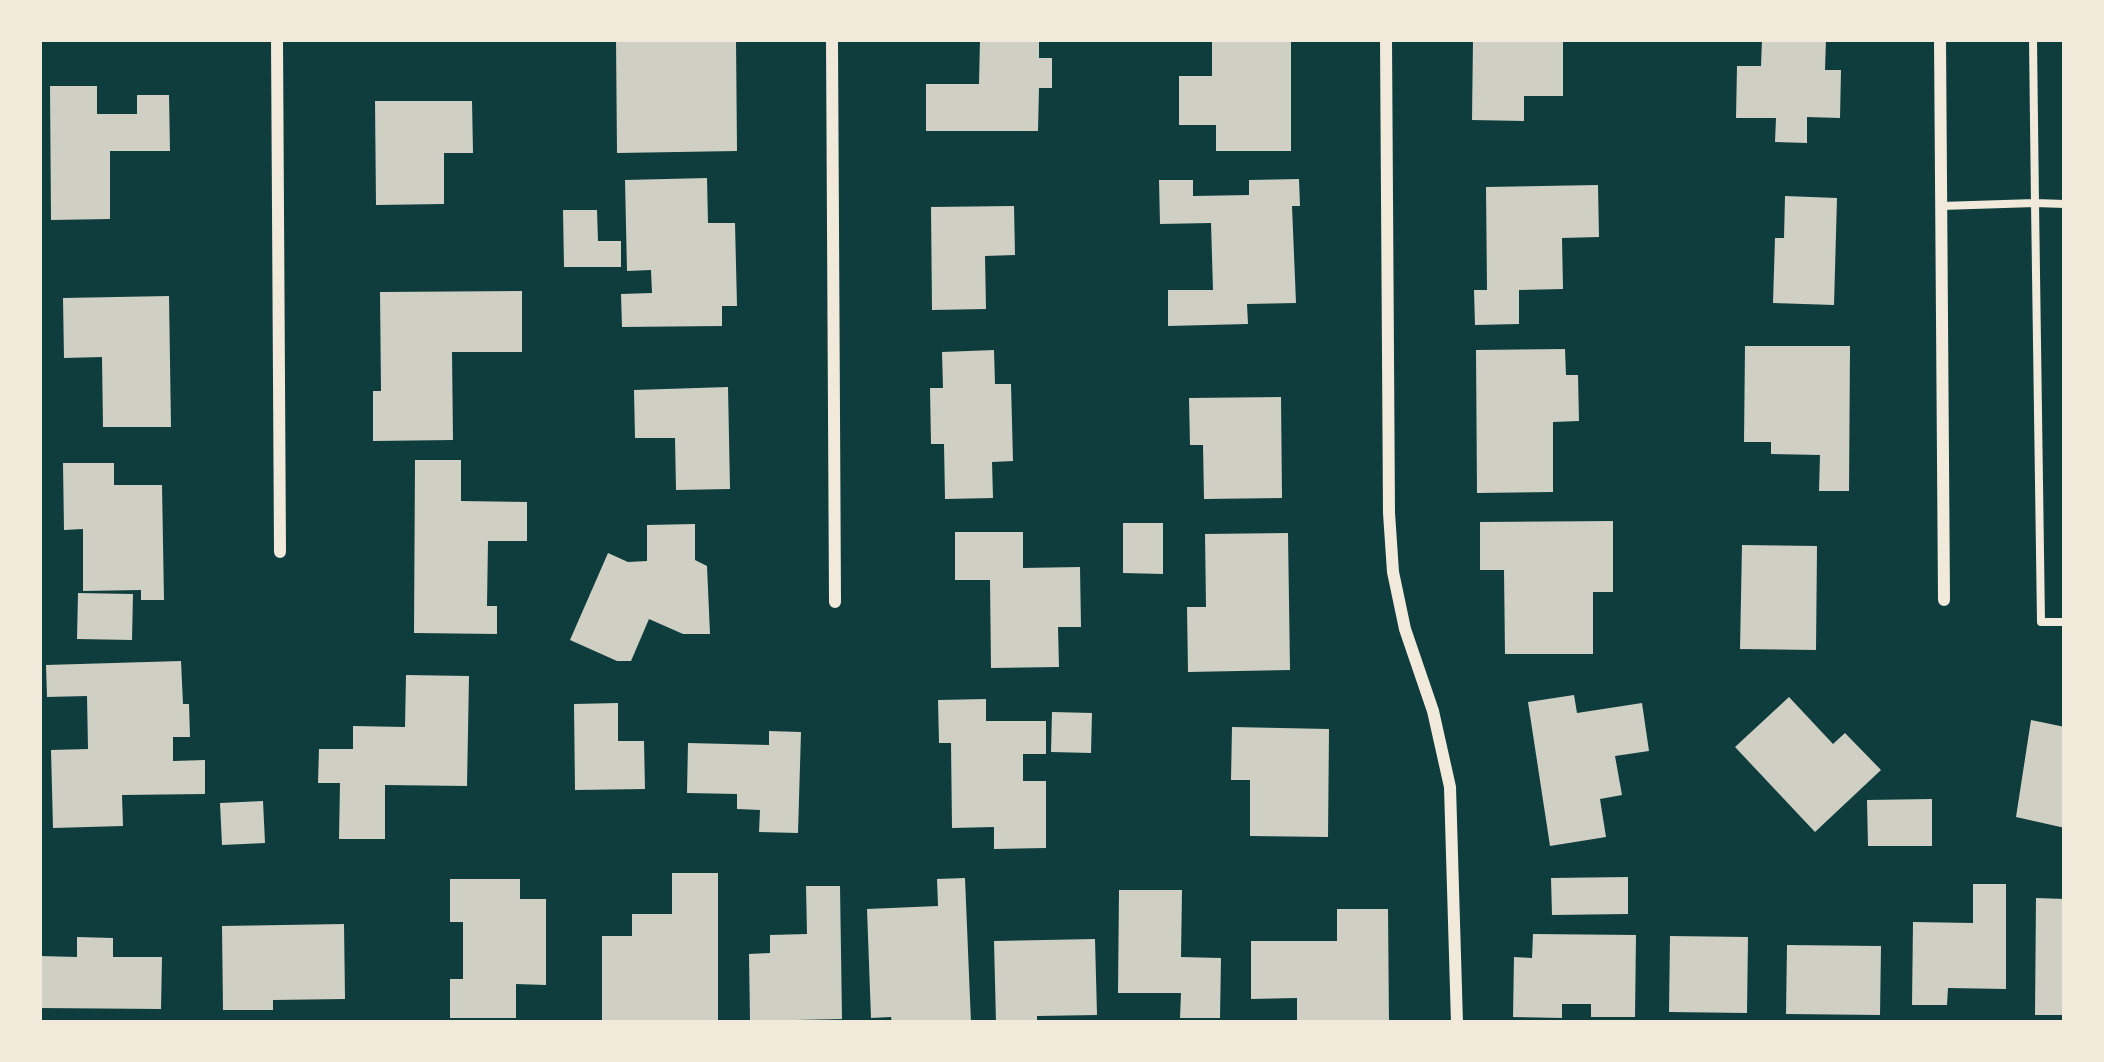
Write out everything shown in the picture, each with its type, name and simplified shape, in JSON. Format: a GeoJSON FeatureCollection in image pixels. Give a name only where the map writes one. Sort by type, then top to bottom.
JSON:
{"type":"FeatureCollection","features":[{"type":"Feature","properties":{"kind":"street"},"geometry":{"type":"LineString","coordinates":[[277,39],[280,552]]}},
{"type":"Feature","properties":{"kind":"street"},"geometry":{"type":"LineString","coordinates":[[832,39],[835,602]]}},
{"type":"Feature","properties":{"kind":"street"},"geometry":{"type":"LineString","coordinates":[[1386,39],[1393,572],[1450,788],[1457,1023]]}},
{"type":"Feature","properties":{"kind":"street"},"geometry":{"type":"LineString","coordinates":[[1940,39],[1944,600]]}},
{"type":"Feature","properties":{"kind":"lane"},"geometry":{"type":"LineString","coordinates":[[2033,39],[2041,622],[2065,622]]}},
{"type":"Feature","properties":{"kind":"lane"},"geometry":{"type":"LineString","coordinates":[[1941,206],[2065,204]]}},
{"type":"Feature","properties":{"kind":"building"},"geometry":{"type":"Polygon","coordinates":[[[616,39],[736,39],[737,151],[617,153],[616,39]]]}},
{"type":"Feature","properties":{"kind":"building"},"geometry":{"type":"Polygon","coordinates":[[[980,39],[1039,39],[1039,58],[1052,58],[1052,88],[1039,88],[1038,131],[926,131],[926,84],[979,84],[980,39]]]}},
{"type":"Feature","properties":{"kind":"building"},"geometry":{"type":"Polygon","coordinates":[[[1212,39],[1291,39],[1291,151],[1216,151],[1216,125],[1179,125],[1179,76],[1212,76],[1212,39]]]}},
{"type":"Feature","properties":{"kind":"building"},"geometry":{"type":"Polygon","coordinates":[[[1473,39],[1563,39],[1563,96],[1524,96],[1524,121],[1472,120],[1473,39]]]}},
{"type":"Feature","properties":{"kind":"building"},"geometry":{"type":"Polygon","coordinates":[[[1762,39],[1826,39],[1825,70],[1841,70],[1840,118],[1807,117],[1807,143],[1775,142],[1776,118],[1736,118],[1737,66],[1761,66],[1762,39]]]}},
{"type":"Feature","properties":{"kind":"building"},"geometry":{"type":"Polygon","coordinates":[[[50,86],[97,86],[97,114],[137,114],[137,95],[169,95],[170,151],[110,151],[110,219],[51,220],[50,86]]]}},
{"type":"Feature","properties":{"kind":"building"},"geometry":{"type":"Polygon","coordinates":[[[375,101],[472,101],[473,153],[444,153],[444,204],[376,205],[375,101]]]}},
{"type":"Feature","properties":{"kind":"building"},"geometry":{"type":"Polygon","coordinates":[[[707,178],[708,223],[735,223],[737,306],[722,306],[722,326],[622,327],[621,294],[652,293],[651,270],[627,271],[625,180],[707,178]]]}},
{"type":"Feature","properties":{"kind":"building"},"geometry":{"type":"Polygon","coordinates":[[[1299,179],[1300,206],[1292,206],[1296,303],[1247,304],[1248,324],[1168,326],[1168,290],[1213,290],[1211,223],[1160,224],[1159,180],[1193,180],[1193,196],[1249,195],[1249,180],[1299,179]]]}},
{"type":"Feature","properties":{"kind":"building"},"geometry":{"type":"Polygon","coordinates":[[[1598,185],[1599,237],[1562,238],[1563,289],[1519,290],[1519,324],[1475,325],[1474,290],[1487,290],[1486,187],[1598,185]]]}},
{"type":"Feature","properties":{"kind":"building"},"geometry":{"type":"Polygon","coordinates":[[[1785,196],[1837,198],[1834,305],[1773,303],[1775,238],[1784,238],[1785,196]]]}},
{"type":"Feature","properties":{"kind":"building"},"geometry":{"type":"Polygon","coordinates":[[[1014,206],[1015,255],[985,256],[986,309],[932,310],[931,207],[1014,206]]]}},
{"type":"Feature","properties":{"kind":"building"},"geometry":{"type":"Polygon","coordinates":[[[563,210],[597,210],[598,241],[621,241],[621,267],[564,267],[563,210]]]}},
{"type":"Feature","properties":{"kind":"building"},"geometry":{"type":"Polygon","coordinates":[[[522,291],[522,352],[452,352],[453,440],[373,441],[373,391],[381,391],[380,292],[522,291]]]}},
{"type":"Feature","properties":{"kind":"building"},"geometry":{"type":"Polygon","coordinates":[[[169,296],[171,427],[103,427],[102,357],[64,358],[63,298],[169,296]]]}},
{"type":"Feature","properties":{"kind":"building"},"geometry":{"type":"Polygon","coordinates":[[[1745,346],[1850,346],[1849,491],[1819,491],[1820,455],[1771,454],[1771,442],[1744,442],[1745,346]]]}},
{"type":"Feature","properties":{"kind":"building"},"geometry":{"type":"Polygon","coordinates":[[[1565,349],[1566,375],[1578,375],[1579,421],[1553,422],[1553,492],[1477,493],[1476,350],[1565,349]]]}},
{"type":"Feature","properties":{"kind":"building"},"geometry":{"type":"Polygon","coordinates":[[[994,350],[995,384],[1011,384],[1013,461],[992,462],[993,498],[945,499],[944,444],[931,444],[930,388],[943,388],[942,352],[994,350]]]}},
{"type":"Feature","properties":{"kind":"building"},"geometry":{"type":"Polygon","coordinates":[[[728,387],[730,489],[676,490],[675,438],[635,438],[634,390],[728,387]]]}},
{"type":"Feature","properties":{"kind":"building"},"geometry":{"type":"Polygon","coordinates":[[[1281,397],[1282,498],[1204,499],[1203,445],[1190,445],[1189,398],[1281,397]]]}},
{"type":"Feature","properties":{"kind":"building"},"geometry":{"type":"Polygon","coordinates":[[[415,460],[461,460],[461,501],[527,502],[527,541],[488,541],[487,606],[497,606],[497,634],[414,633],[415,460]]]}},
{"type":"Feature","properties":{"kind":"building"},"geometry":{"type":"Polygon","coordinates":[[[63,463],[114,463],[114,485],[162,485],[164,600],[141,600],[141,590],[83,591],[83,529],[64,530],[63,463]]]}},
{"type":"Feature","properties":{"kind":"building"},"geometry":{"type":"Polygon","coordinates":[[[1613,521],[1613,592],[1593,592],[1593,654],[1505,654],[1504,570],[1480,570],[1480,522],[1613,521]]]}},
{"type":"Feature","properties":{"kind":"building"},"geometry":{"type":"Polygon","coordinates":[[[1123,523],[1163,523],[1163,574],[1123,573],[1123,523]]]}},
{"type":"Feature","properties":{"kind":"building"},"geometry":{"type":"Polygon","coordinates":[[[695,524],[695,560],[707,566],[710,634],[683,634],[649,619],[631,661],[617,661],[570,640],[608,553],[628,562],[647,561],[647,525],[695,524]]]}},
{"type":"Feature","properties":{"kind":"building"},"geometry":{"type":"Polygon","coordinates":[[[955,532],[1023,532],[1023,568],[1080,567],[1081,627],[1058,627],[1059,667],[991,668],[990,580],[955,580],[955,532]]]}},
{"type":"Feature","properties":{"kind":"building"},"geometry":{"type":"Polygon","coordinates":[[[1288,533],[1290,670],[1188,672],[1187,607],[1206,607],[1205,534],[1288,533]]]}},
{"type":"Feature","properties":{"kind":"building"},"geometry":{"type":"Polygon","coordinates":[[[1742,545],[1817,546],[1816,650],[1740,649],[1742,545]]]}},
{"type":"Feature","properties":{"kind":"building"},"geometry":{"type":"Polygon","coordinates":[[[78,593],[133,594],[132,640],[77,639],[78,593]]]}},
{"type":"Feature","properties":{"kind":"building"},"geometry":{"type":"Polygon","coordinates":[[[181,661],[190,737],[173,737],[173,761],[205,760],[205,794],[122,795],[123,826],[53,828],[51,750],[88,749],[87,696],[47,697],[46,665],[181,661]]]}},
{"type":"Feature","properties":{"kind":"building"},"geometry":{"type":"Polygon","coordinates":[[[406,675],[469,676],[467,786],[385,785],[385,839],[339,839],[340,783],[318,783],[319,749],[353,749],[353,726],[405,727],[406,675]]]}},
{"type":"Feature","properties":{"kind":"building"},"geometry":{"type":"Polygon","coordinates":[[[1574,695],[1577,713],[1642,703],[1649,751],[1615,756],[1622,795],[1600,799],[1606,837],[1550,846],[1528,702],[1574,695]]]}},
{"type":"Feature","properties":{"kind":"building"},"geometry":{"type":"Polygon","coordinates":[[[1789,697],[1833,744],[1845,733],[1881,770],[1815,832],[1735,747],[1789,697]]]}},
{"type":"Feature","properties":{"kind":"building"},"geometry":{"type":"Polygon","coordinates":[[[986,699],[986,721],[1046,721],[1046,754],[1023,754],[1023,781],[1046,781],[1046,848],[994,849],[994,827],[952,828],[951,743],[939,743],[938,700],[986,699]]]}},
{"type":"Feature","properties":{"kind":"building"},"geometry":{"type":"Polygon","coordinates":[[[618,703],[618,741],[644,741],[645,789],[575,790],[574,704],[618,703]]]}},
{"type":"Feature","properties":{"kind":"building"},"geometry":{"type":"Polygon","coordinates":[[[1052,712],[1092,713],[1091,753],[1051,752],[1052,712]]]}},
{"type":"Feature","properties":{"kind":"building"},"geometry":{"type":"Polygon","coordinates":[[[2031,720],[2065,727],[2065,828],[2016,817],[2031,720]]]}},
{"type":"Feature","properties":{"kind":"building"},"geometry":{"type":"Polygon","coordinates":[[[1232,727],[1329,729],[1328,837],[1250,836],[1250,780],[1231,780],[1232,727]]]}},
{"type":"Feature","properties":{"kind":"building"},"geometry":{"type":"Polygon","coordinates":[[[769,731],[801,732],[798,833],[759,832],[760,810],[737,809],[737,794],[687,793],[688,743],[769,745],[769,731]]]}},
{"type":"Feature","properties":{"kind":"building"},"geometry":{"type":"Polygon","coordinates":[[[1932,799],[1932,846],[1868,846],[1867,800],[1932,799]]]}},
{"type":"Feature","properties":{"kind":"building"},"geometry":{"type":"Polygon","coordinates":[[[263,801],[265,843],[222,845],[220,803],[263,801]]]}},
{"type":"Feature","properties":{"kind":"building"},"geometry":{"type":"Polygon","coordinates":[[[672,873],[718,873],[718,1021],[602,1021],[602,936],[632,936],[632,914],[672,914],[672,873]]]}},
{"type":"Feature","properties":{"kind":"building"},"geometry":{"type":"Polygon","coordinates":[[[1628,877],[1628,914],[1552,915],[1551,878],[1628,877]]]}},
{"type":"Feature","properties":{"kind":"building"},"geometry":{"type":"Polygon","coordinates":[[[965,878],[971,1023],[892,1023],[891,1017],[871,1018],[867,909],[938,906],[937,879],[965,878]]]}},
{"type":"Feature","properties":{"kind":"building"},"geometry":{"type":"Polygon","coordinates":[[[450,879],[520,879],[520,899],[546,899],[546,985],[516,984],[516,1018],[450,1018],[450,979],[463,979],[463,922],[450,922],[450,879]]]}},
{"type":"Feature","properties":{"kind":"building"},"geometry":{"type":"Polygon","coordinates":[[[1973,884],[2006,884],[2006,989],[1948,988],[1947,1005],[1912,1005],[1913,922],[1973,923],[1973,884]]]}},
{"type":"Feature","properties":{"kind":"building"},"geometry":{"type":"Polygon","coordinates":[[[806,886],[840,886],[842,1019],[750,1021],[749,954],[770,953],[770,935],[807,934],[806,886]]]}},
{"type":"Feature","properties":{"kind":"building"},"geometry":{"type":"Polygon","coordinates":[[[1119,890],[1182,890],[1181,957],[1221,958],[1220,1018],[1180,1018],[1181,993],[1118,993],[1119,890]]]}},
{"type":"Feature","properties":{"kind":"building"},"geometry":{"type":"Polygon","coordinates":[[[2036,898],[2065,899],[2065,1015],[2035,1015],[2036,898]]]}},
{"type":"Feature","properties":{"kind":"building"},"geometry":{"type":"Polygon","coordinates":[[[1337,909],[1388,909],[1389,1023],[1297,1023],[1297,998],[1251,999],[1251,941],[1337,941],[1337,909]]]}},
{"type":"Feature","properties":{"kind":"building"},"geometry":{"type":"Polygon","coordinates":[[[344,924],[345,999],[273,1000],[273,1010],[223,1010],[222,926],[344,924]]]}},
{"type":"Feature","properties":{"kind":"building"},"geometry":{"type":"Polygon","coordinates":[[[1533,934],[1636,935],[1635,1017],[1591,1017],[1591,1004],[1562,1004],[1562,1018],[1513,1017],[1514,957],[1532,958],[1533,934]]]}},
{"type":"Feature","properties":{"kind":"building"},"geometry":{"type":"Polygon","coordinates":[[[1670,936],[1748,937],[1747,1013],[1669,1012],[1670,936]]]}},
{"type":"Feature","properties":{"kind":"building"},"geometry":{"type":"Polygon","coordinates":[[[77,937],[113,938],[113,957],[162,957],[161,1009],[39,1008],[39,956],[77,957],[77,937]]]}},
{"type":"Feature","properties":{"kind":"building"},"geometry":{"type":"Polygon","coordinates":[[[1095,939],[1097,1015],[1037,1016],[1037,1022],[996,1023],[994,941],[1095,939]]]}},
{"type":"Feature","properties":{"kind":"building"},"geometry":{"type":"Polygon","coordinates":[[[1787,945],[1881,946],[1880,1015],[1786,1014],[1787,945]]]}}]}
